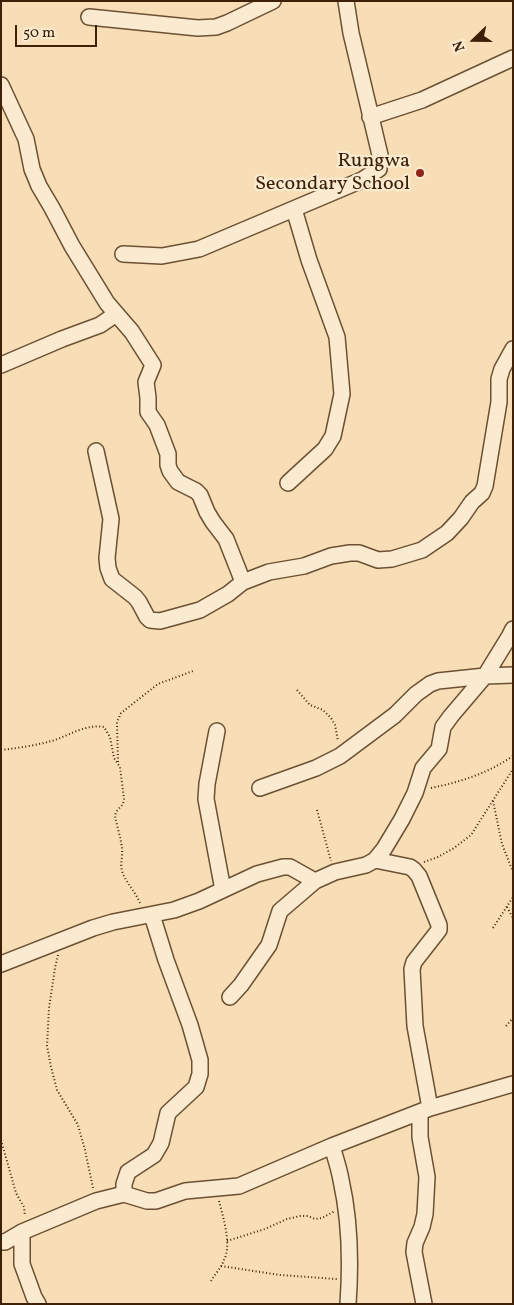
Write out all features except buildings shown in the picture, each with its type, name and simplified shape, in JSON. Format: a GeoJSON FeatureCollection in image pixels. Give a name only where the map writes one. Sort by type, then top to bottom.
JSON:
{"type":"FeatureCollection","features":[{"type":"Feature","properties":{"kind":"street"},"geometry":{"type":"LineString","coordinates":[[89,17],[198,28],[216,27],[273,1]]}},
{"type":"Feature","properties":{"kind":"street"},"geometry":{"type":"LineString","coordinates":[[123,254],[162,256],[199,249],[362,180],[378,169],[380,155],[351,34],[346,1]]}},
{"type":"Feature","properties":{"kind":"street"},"geometry":{"type":"LineString","coordinates":[[370,117],[422,100],[513,58]]}},
{"type":"Feature","properties":{"kind":"street"},"geometry":{"type":"LineString","coordinates":[[1,85],[26,139],[32,169],[72,246],[106,304],[132,332],[153,365],[146,382],[148,412],[157,425],[168,454],[170,471],[178,482],[200,495],[207,512],[226,539],[243,582]]}},
{"type":"Feature","properties":{"kind":"street"},"geometry":{"type":"LineString","coordinates":[[288,483],[325,449],[332,436],[342,394],[338,337],[309,260],[294,209]]}},
{"type":"Feature","properties":{"kind":"street"},"geometry":{"type":"LineString","coordinates":[[1,365],[100,325],[116,314]]}},
{"type":"Feature","properties":{"kind":"street"},"geometry":{"type":"LineString","coordinates":[[96,451],[111,519],[107,558],[110,575],[135,597],[150,620],[160,621],[200,610],[220,599],[243,582],[269,572],[304,566],[331,556],[350,553],[359,553],[378,560],[392,559],[422,550],[446,534],[472,502],[482,493],[485,486],[499,402],[499,379],[502,369],[513,349]]}},
{"type":"Feature","properties":{"kind":"street"},"geometry":{"type":"LineString","coordinates":[[230,997],[241,986],[269,944],[280,912],[314,881],[335,872],[366,865],[374,860],[384,849],[402,819],[423,768],[439,749],[443,727],[485,676],[513,629]]}},
{"type":"Feature","properties":{"kind":"street"},"geometry":{"type":"LineString","coordinates":[[260,788],[316,768],[340,756],[396,715],[416,694],[430,684],[438,681],[513,674]]}},
{"type":"Feature","properties":{"kind":"street"},"geometry":{"type":"LineString","coordinates":[[217,732],[206,799],[223,890]]}},
{"type":"Feature","properties":{"kind":"street"},"geometry":{"type":"LineString","coordinates":[[374,860],[410,867],[419,876],[439,925],[438,930],[414,962],[412,969],[415,1026],[425,1110],[420,1137],[427,1177],[425,1214],[415,1243],[414,1252],[424,1304]]}},
{"type":"Feature","properties":{"kind":"street"},"geometry":{"type":"LineString","coordinates":[[1,964],[93,928],[113,922],[174,910],[200,901],[257,874],[287,866],[314,881]]}},
{"type":"Feature","properties":{"kind":"street"},"geometry":{"type":"LineString","coordinates":[[124,1194],[124,1184],[128,1172],[154,1155],[160,1143],[168,1113],[196,1087],[200,1074],[200,1060],[190,1024],[148,916]]}},
{"type":"Feature","properties":{"kind":"street"},"geometry":{"type":"LineString","coordinates":[[1,1242],[5,1242],[25,1231],[96,1201],[124,1194],[147,1201],[156,1201],[185,1191],[239,1186],[332,1146],[425,1110],[513,1084]]}},
{"type":"Feature","properties":{"kind":"street"},"geometry":{"type":"LineString","coordinates":[[332,1146],[341,1178],[348,1222],[350,1273],[348,1304]]}},
{"type":"Feature","properties":{"kind":"street"},"geometry":{"type":"LineString","coordinates":[[25,1231],[22,1264],[38,1304]]}},
{"type":"Feature","properties":{"kind":"path"},"geometry":{"type":"LineString","coordinates":[[118,764],[117,722],[121,713],[158,684],[193,671]]}},
{"type":"Feature","properties":{"kind":"path"},"geometry":{"type":"LineString","coordinates":[[297,690],[310,705],[323,710],[331,718],[335,726],[340,756]]}},
{"type":"Feature","properties":{"kind":"path"},"geometry":{"type":"LineString","coordinates":[[1,750],[54,740],[94,726],[104,727],[110,737],[114,758],[120,767],[124,802],[115,816],[122,847],[121,866],[128,884],[137,895],[148,916]]}},
{"type":"Feature","properties":{"kind":"path"},"geometry":{"type":"LineString","coordinates":[[414,793],[456,783],[478,775],[513,756]]}},
{"type":"Feature","properties":{"kind":"path"},"geometry":{"type":"LineString","coordinates":[[410,867],[438,857],[471,835],[513,769]]}},
{"type":"Feature","properties":{"kind":"path"},"geometry":{"type":"LineString","coordinates":[[493,801],[502,844],[513,872]]}},
{"type":"Feature","properties":{"kind":"path"},"geometry":{"type":"LineString","coordinates":[[316,810],[335,872]]}},
{"type":"Feature","properties":{"kind":"path"},"geometry":{"type":"LineString","coordinates":[[493,928],[513,897]]}},
{"type":"Feature","properties":{"kind":"path"},"geometry":{"type":"LineString","coordinates":[[507,907],[513,918]]}},
{"type":"Feature","properties":{"kind":"path"},"geometry":{"type":"LineString","coordinates":[[62,940],[54,968],[47,1046],[57,1090],[78,1125],[96,1201]]}},
{"type":"Feature","properties":{"kind":"path"},"geometry":{"type":"LineString","coordinates":[[506,1026],[513,1018]]}},
{"type":"Feature","properties":{"kind":"path"},"geometry":{"type":"LineString","coordinates":[[1,1140],[16,1193],[24,1207],[25,1231]]}},
{"type":"Feature","properties":{"kind":"path"},"geometry":{"type":"LineString","coordinates":[[211,1281],[221,1266],[227,1252],[227,1241],[217,1189]]}},
{"type":"Feature","properties":{"kind":"path"},"geometry":{"type":"LineString","coordinates":[[227,1241],[265,1229],[286,1219],[300,1216],[308,1216],[315,1219],[322,1218],[345,1205]]}},
{"type":"Feature","properties":{"kind":"path"},"geometry":{"type":"LineString","coordinates":[[221,1266],[330,1280],[343,1278],[350,1273]]}},
{"type":"Feature","properties":{"kind":"place","name":"Rungwa Secondary School"},"geometry":{"type":"Point","coordinates":[420,173]}}]}
